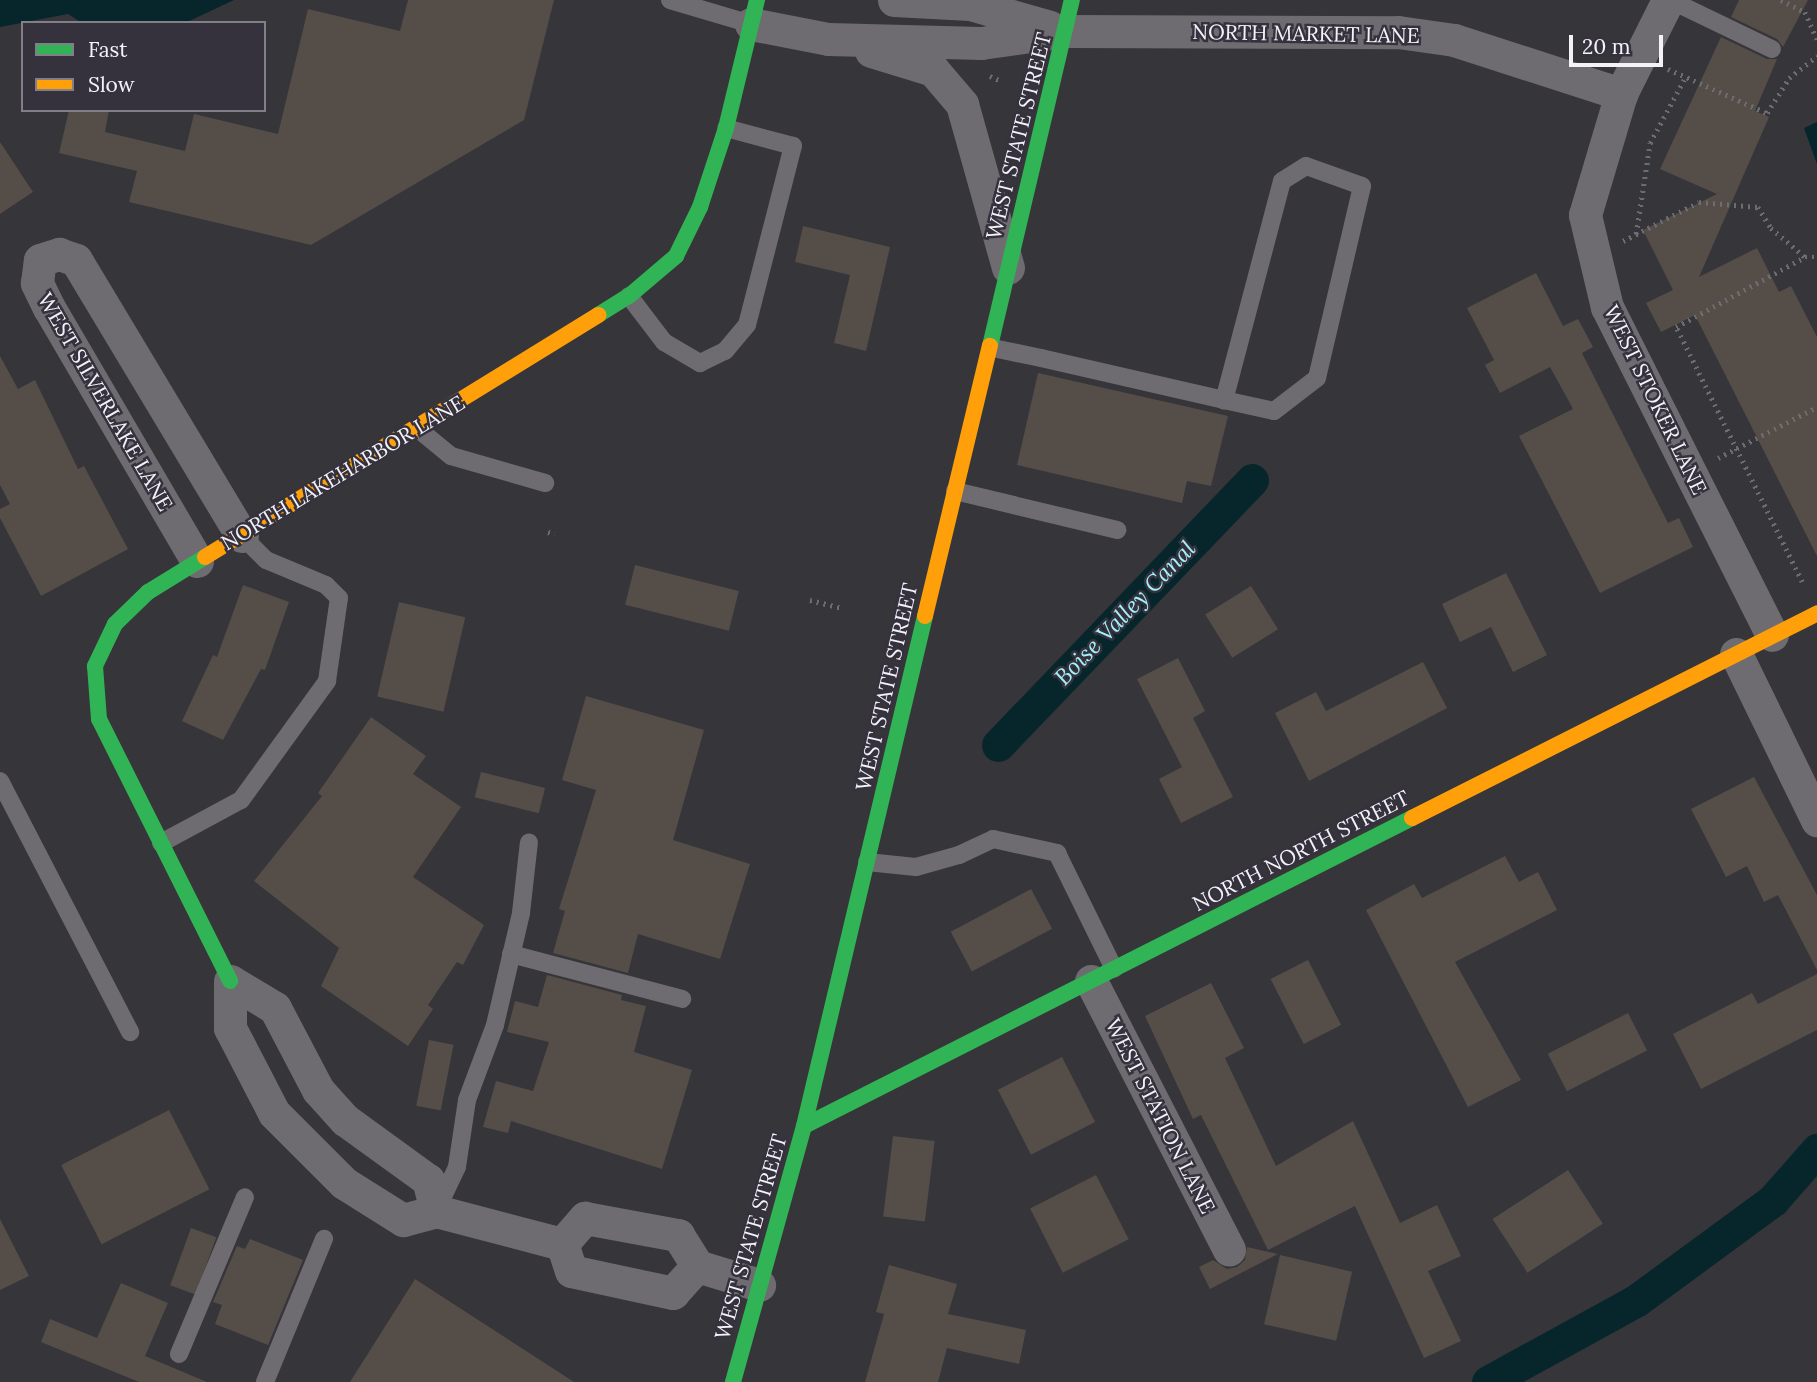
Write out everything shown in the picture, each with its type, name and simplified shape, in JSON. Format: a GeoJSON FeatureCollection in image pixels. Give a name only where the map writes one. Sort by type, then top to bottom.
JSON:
{"type":"FeatureCollection","features":[{"type":"Feature","properties":{"kind":"street"},"geometry":{"type":"LineString","coordinates":[[894,0],[970,4],[1069,16]]}},
{"type":"Feature","properties":{"kind":"street","name":"WEST STOKER LANE"},"geometry":{"type":"LineString","coordinates":[[1669,0],[1621,94],[1585,215],[1607,307],[1772,635]]}},
{"type":"Feature","properties":{"kind":"street"},"geometry":{"type":"LineString","coordinates":[[754,12],[828,39],[933,70],[949,86],[962,104],[1008,268]]}},
{"type":"Feature","properties":{"kind":"street","name":"NORTH LAKEHARBOR LANE"},"geometry":{"type":"LineString","coordinates":[[562,1244],[436,1211],[403,1220],[344,1183],[274,1113],[230,1028],[230,981],[99,719],[95,666],[115,624],[148,592],[629,296],[676,256],[700,207],[726,128],[754,12]]}},
{"type":"Feature","properties":{"kind":"street"},"geometry":{"type":"LineString","coordinates":[[828,39],[981,43],[1069,16]]}},
{"type":"Feature","properties":{"kind":"street","name":"NORTH MARKET LANE"},"geometry":{"type":"LineString","coordinates":[[1069,16],[1398,32],[1454,40],[1621,94]]}},
{"type":"Feature","properties":{"kind":"street","name":"WEST STATE STREET"},"geometry":{"type":"LineString","coordinates":[[733,1382],[804,1126],[955,491],[993,348],[1008,268],[1069,16]]}},
{"type":"Feature","properties":{"kind":"street","name":"WEST SILVERLAKE LANE"},"geometry":{"type":"LineString","coordinates":[[197,561],[48,308],[37,283],[40,260],[59,254],[76,260],[242,536]]}},
{"type":"Feature","properties":{"kind":"street","name":"NORTH NORTH STREET"},"geometry":{"type":"LineString","coordinates":[[804,1126],[1817,613]]}},
{"type":"Feature","properties":{"kind":"street"},"geometry":{"type":"LineString","coordinates":[[1736,654],[1817,820]]}},
{"type":"Feature","properties":{"kind":"street","name":"WEST STATION LANE"},"geometry":{"type":"LineString","coordinates":[[1102,975],[1229,1250]]}},
{"type":"Feature","properties":{"kind":"street"},"geometry":{"type":"LineString","coordinates":[[230,981],[275,1008],[318,1090],[345,1119],[428,1180],[436,1211]]}},
{"type":"Feature","properties":{"kind":"street"},"geometry":{"type":"LineString","coordinates":[[697,1266],[673,1293],[653,1290],[571,1271],[562,1244],[585,1218],[678,1235],[697,1266],[759,1285]]}},
{"type":"Feature","properties":{"kind":"lane"},"geometry":{"type":"LineString","coordinates":[[670,0],[754,12]]}},
{"type":"Feature","properties":{"kind":"lane"},"geometry":{"type":"LineString","coordinates":[[1669,0],[1772,49]]}},
{"type":"Feature","properties":{"kind":"lane"},"geometry":{"type":"LineString","coordinates":[[629,296],[664,342],[700,363],[725,351],[747,325],[793,146],[726,128]]}},
{"type":"Feature","properties":{"kind":"lane"},"geometry":{"type":"LineString","coordinates":[[993,348],[1224,400],[1274,411],[1317,378],[1362,186],[1306,166],[1282,181],[1224,400]]}},
{"type":"Feature","properties":{"kind":"lane"},"geometry":{"type":"LineString","coordinates":[[417,428],[450,456],[545,483]]}},
{"type":"Feature","properties":{"kind":"lane"},"geometry":{"type":"LineString","coordinates":[[955,491],[1117,530]]}},
{"type":"Feature","properties":{"kind":"lane"},"geometry":{"type":"LineString","coordinates":[[161,843],[241,800],[327,681],[339,598],[326,585],[266,561],[242,536]]}},
{"type":"Feature","properties":{"kind":"lane"},"geometry":{"type":"LineString","coordinates":[[0,781],[131,1032]]}},
{"type":"Feature","properties":{"kind":"lane"},"geometry":{"type":"LineString","coordinates":[[867,862],[916,867],[959,855],[993,839],[1057,853],[1102,975]]}},
{"type":"Feature","properties":{"kind":"lane"},"geometry":{"type":"LineString","coordinates":[[436,1211],[457,1167],[467,1100],[495,1025],[511,954],[529,842]]}},
{"type":"Feature","properties":{"kind":"lane"},"geometry":{"type":"LineString","coordinates":[[511,954],[682,999]]}},
{"type":"Feature","properties":{"kind":"lane"},"geometry":{"type":"LineString","coordinates":[[179,1354],[245,1197]]}},
{"type":"Feature","properties":{"kind":"lane"},"geometry":{"type":"LineString","coordinates":[[265,1382],[324,1239]]}},
{"type":"Feature","properties":{"kind":"path"},"geometry":{"type":"LineString","coordinates":[[1781,0],[1805,12],[1817,39]]}},
{"type":"Feature","properties":{"kind":"path"},"geometry":{"type":"LineString","coordinates":[[1671,58],[1666,68],[1767,113],[1789,78],[1817,57]]}},
{"type":"Feature","properties":{"kind":"path"},"geometry":{"type":"LineString","coordinates":[[1636,235],[1650,143],[1686,76]]}},
{"type":"Feature","properties":{"kind":"path"},"geometry":{"type":"LineString","coordinates":[[1615,242],[1636,235],[1699,202],[1758,206],[1771,228],[1805,257]]}},
{"type":"Feature","properties":{"kind":"path"},"geometry":{"type":"LineString","coordinates":[[1810,578],[1802,582],[1675,327],[1805,257],[1817,257]]}},
{"type":"Feature","properties":{"kind":"path"},"geometry":{"type":"LineString","coordinates":[[1689,472],[1817,407]]}},
{"type":"Feature","properties":{"kind":"path"},"geometry":{"type":"LineString","coordinates":[[548,533],[555,534]]}},
{"type":"Feature","properties":{"kind":"path"},"geometry":{"type":"LineString","coordinates":[[810,600],[841,608]]}},
{"type":"Feature","properties":{"kind":"water"},"geometry":{"type":"Polygon","coordinates":[[[0,0],[234,0],[189,21],[79,21],[68,14],[0,27],[0,0]]]}},
{"type":"Feature","properties":{"kind":"water"},"geometry":{"type":"Polygon","coordinates":[[[1817,122],[1817,164],[1804,128],[1817,122]]]}},
{"type":"Feature","properties":{"kind":"building"},"geometry":{"type":"Polygon","coordinates":[[[408,0],[554,0],[524,120],[311,245],[129,202],[137,171],[59,153],[69,112],[109,112],[105,132],[185,151],[194,114],[278,134],[308,9],[400,31],[408,0]]]}},
{"type":"Feature","properties":{"kind":"building"},"geometry":{"type":"Polygon","coordinates":[[[1739,0],[1808,0],[1783,47],[1777,39],[1731,17],[1739,0]]]}},
{"type":"Feature","properties":{"kind":"building"},"geometry":{"type":"Polygon","coordinates":[[[1721,37],[1767,59],[1777,59],[1755,111],[1769,117],[1699,277],[1757,248],[1779,292],[1791,286],[1817,337],[1817,556],[1695,315],[1661,332],[1646,303],[1673,290],[1643,230],[1717,194],[1660,169],[1721,37]]]}},
{"type":"Feature","properties":{"kind":"building"},"geometry":{"type":"Polygon","coordinates":[[[0,142],[33,192],[0,214],[0,142]]]}},
{"type":"Feature","properties":{"kind":"building"},"geometry":{"type":"Polygon","coordinates":[[[803,226],[890,247],[866,351],[834,343],[850,275],[795,262],[803,226]]]}},
{"type":"Feature","properties":{"kind":"building"},"geometry":{"type":"Polygon","coordinates":[[[1536,273],[1563,326],[1578,319],[1593,347],[1582,353],[1668,523],[1679,518],[1693,547],[1600,593],[1519,436],[1573,409],[1550,367],[1500,393],[1485,365],[1494,360],[1467,308],[1536,273]]]}},
{"type":"Feature","properties":{"kind":"building"},"geometry":{"type":"Polygon","coordinates":[[[0,356],[18,389],[35,380],[78,469],[84,466],[128,549],[41,596],[0,518],[0,509],[10,504],[0,485],[0,356]]]}},
{"type":"Feature","properties":{"kind":"building"},"geometry":{"type":"Polygon","coordinates":[[[1038,373],[1228,416],[1211,486],[1187,481],[1182,503],[1017,465],[1038,373]]]}},
{"type":"Feature","properties":{"kind":"building"},"geometry":{"type":"Polygon","coordinates":[[[635,565],[739,591],[729,631],[625,605],[635,565]]]}},
{"type":"Feature","properties":{"kind":"building"},"geometry":{"type":"Polygon","coordinates":[[[1506,573],[1547,655],[1513,672],[1491,627],[1460,642],[1442,604],[1506,573]]]}},
{"type":"Feature","properties":{"kind":"building"},"geometry":{"type":"Polygon","coordinates":[[[243,585],[289,602],[265,670],[261,669],[223,740],[182,721],[213,655],[217,657],[243,585]]]}},
{"type":"Feature","properties":{"kind":"building"},"geometry":{"type":"Polygon","coordinates":[[[1251,586],[1278,629],[1232,658],[1205,615],[1251,586]]]}},
{"type":"Feature","properties":{"kind":"building"},"geometry":{"type":"Polygon","coordinates":[[[399,602],[465,617],[443,712],[377,697],[399,602]]]}},
{"type":"Feature","properties":{"kind":"building"},"geometry":{"type":"Polygon","coordinates":[[[1178,658],[1205,711],[1193,718],[1233,797],[1181,823],[1159,779],[1182,767],[1137,679],[1178,658]]]}},
{"type":"Feature","properties":{"kind":"building"},"geometry":{"type":"Polygon","coordinates":[[[1423,662],[1447,708],[1309,781],[1275,713],[1316,692],[1326,711],[1423,662]]]}},
{"type":"Feature","properties":{"kind":"building"},"geometry":{"type":"Polygon","coordinates":[[[586,696],[704,730],[673,840],[750,864],[720,959],[638,934],[628,973],[553,953],[565,911],[559,909],[596,790],[562,780],[586,696]]]}},
{"type":"Feature","properties":{"kind":"building"},"geometry":{"type":"Polygon","coordinates":[[[371,717],[426,756],[413,774],[461,807],[413,877],[484,925],[463,965],[457,962],[428,1005],[433,1009],[408,1046],[321,986],[339,948],[254,881],[322,796],[318,793],[371,717]]]}},
{"type":"Feature","properties":{"kind":"building"},"geometry":{"type":"Polygon","coordinates":[[[481,772],[545,788],[539,813],[475,797],[481,772]]]}},
{"type":"Feature","properties":{"kind":"building"},"geometry":{"type":"Polygon","coordinates":[[[1754,777],[1817,895],[1817,970],[1778,895],[1764,902],[1747,866],[1726,877],[1691,809],[1754,777]]]}},
{"type":"Feature","properties":{"kind":"building"},"geometry":{"type":"Polygon","coordinates":[[[1505,856],[1519,882],[1538,872],[1557,910],[1455,962],[1521,1080],[1468,1107],[1366,910],[1414,884],[1422,898],[1505,856]]]}},
{"type":"Feature","properties":{"kind":"building"},"geometry":{"type":"Polygon","coordinates":[[[1031,889],[1052,929],[972,971],[951,932],[1031,889]]]}},
{"type":"Feature","properties":{"kind":"building"},"geometry":{"type":"Polygon","coordinates":[[[1308,960],[1341,1025],[1304,1044],[1271,979],[1308,960]]]}},
{"type":"Feature","properties":{"kind":"building"},"geometry":{"type":"Polygon","coordinates":[[[1817,974],[1817,1030],[1701,1089],[1673,1034],[1752,993],[1758,1004],[1817,974]]]}},
{"type":"Feature","properties":{"kind":"building"},"geometry":{"type":"Polygon","coordinates":[[[547,975],[622,995],[621,1000],[646,1006],[634,1052],[692,1070],[662,1169],[511,1121],[508,1133],[483,1127],[496,1081],[533,1091],[549,1042],[507,1032],[515,1001],[538,1007],[547,975]]]}},
{"type":"Feature","properties":{"kind":"building"},"geometry":{"type":"Polygon","coordinates":[[[1211,983],[1244,1048],[1225,1058],[1276,1166],[1353,1121],[1400,1223],[1437,1205],[1461,1256],[1428,1271],[1461,1341],[1424,1358],[1355,1206],[1268,1250],[1201,1115],[1193,1119],[1145,1016],[1211,983]]]}},
{"type":"Feature","properties":{"kind":"building"},"geometry":{"type":"Polygon","coordinates":[[[1628,1013],[1647,1050],[1567,1091],[1548,1054],[1628,1013]]]}},
{"type":"Feature","properties":{"kind":"building"},"geometry":{"type":"Polygon","coordinates":[[[429,1040],[454,1045],[441,1111],[416,1106],[429,1040]]]}},
{"type":"Feature","properties":{"kind":"building"},"geometry":{"type":"Polygon","coordinates":[[[1062,1057],[1095,1122],[1031,1155],[998,1090],[1062,1057]]]}},
{"type":"Feature","properties":{"kind":"building"},"geometry":{"type":"Polygon","coordinates":[[[169,1110],[209,1189],[102,1244],[61,1165],[169,1110]]]}},
{"type":"Feature","properties":{"kind":"building"},"geometry":{"type":"Polygon","coordinates":[[[893,1136],[935,1141],[925,1222],[883,1216],[893,1136]]]}},
{"type":"Feature","properties":{"kind":"building"},"geometry":{"type":"Polygon","coordinates":[[[1568,1170],[1603,1224],[1527,1273],[1493,1219],[1568,1170]]]}},
{"type":"Feature","properties":{"kind":"building"},"geometry":{"type":"Polygon","coordinates":[[[1096,1175],[1129,1239],[1063,1273],[1030,1209],[1096,1175]]]}},
{"type":"Feature","properties":{"kind":"building"},"geometry":{"type":"Polygon","coordinates":[[[0,1219],[29,1276],[0,1290],[0,1219]]]}},
{"type":"Feature","properties":{"kind":"building"},"geometry":{"type":"Polygon","coordinates":[[[191,1228],[216,1237],[196,1295],[170,1285],[191,1228]]]}},
{"type":"Feature","properties":{"kind":"building"},"geometry":{"type":"Polygon","coordinates":[[[250,1239],[303,1260],[268,1345],[215,1324],[222,1305],[213,1302],[237,1246],[245,1249],[250,1239]]]}},
{"type":"Feature","properties":{"kind":"building"},"geometry":{"type":"Polygon","coordinates":[[[1247,1247],[1278,1254],[1210,1289],[1199,1267],[1213,1260],[1227,1269],[1237,1267],[1245,1260],[1247,1247]]]}},
{"type":"Feature","properties":{"kind":"building"},"geometry":{"type":"Polygon","coordinates":[[[1280,1255],[1352,1272],[1336,1341],[1264,1324],[1280,1255]]]}},
{"type":"Feature","properties":{"kind":"building"},"geometry":{"type":"Polygon","coordinates":[[[889,1265],[957,1284],[948,1314],[1026,1330],[1019,1364],[947,1348],[938,1382],[865,1382],[884,1314],[876,1312],[889,1265]]]}},
{"type":"Feature","properties":{"kind":"building"},"geometry":{"type":"Polygon","coordinates":[[[415,1279],[574,1382],[350,1382],[415,1279]]]}},
{"type":"Feature","properties":{"kind":"building"},"geometry":{"type":"Polygon","coordinates":[[[121,1283],[168,1303],[145,1356],[207,1382],[139,1382],[41,1342],[50,1319],[97,1338],[121,1283]]]}},
{"type":"Feature","properties":{"kind":"waterway","name":"Boise Valley Canal"},"geometry":{"type":"LineString","coordinates":[[998,745],[1252,480]]}},
{"type":"Feature","properties":{"kind":"waterway"},"geometry":{"type":"LineString","coordinates":[[1488,1382],[1637,1300],[1773,1200],[1817,1150]]}},
{"type":"Feature","properties":{"kind":"traffic: fast"},"geometry":{"type":"LineString","coordinates":[[598,315],[629,296],[676,256],[700,207],[726,128],[757,0]]}},
{"type":"Feature","properties":{"kind":"traffic: fast"},"geometry":{"type":"LineString","coordinates":[[990,346],[1072,0]]}},
{"type":"Feature","properties":{"kind":"traffic: fast"},"geometry":{"type":"LineString","coordinates":[[205,557],[148,592],[115,624],[95,666],[99,719],[230,981]]}},
{"type":"Feature","properties":{"kind":"traffic: fast"},"geometry":{"type":"LineString","coordinates":[[733,1382],[804,1126],[925,616]]}},
{"type":"Feature","properties":{"kind":"traffic: fast"},"geometry":{"type":"LineString","coordinates":[[804,1126],[1412,818]]}},
{"type":"Feature","properties":{"kind":"traffic: slow"},"geometry":{"type":"LineString","coordinates":[[205,557],[598,315]]}},
{"type":"Feature","properties":{"kind":"traffic: slow"},"geometry":{"type":"LineString","coordinates":[[925,616],[990,346]]}},
{"type":"Feature","properties":{"kind":"traffic: slow"},"geometry":{"type":"LineString","coordinates":[[1412,818],[1817,613]]}}]}
